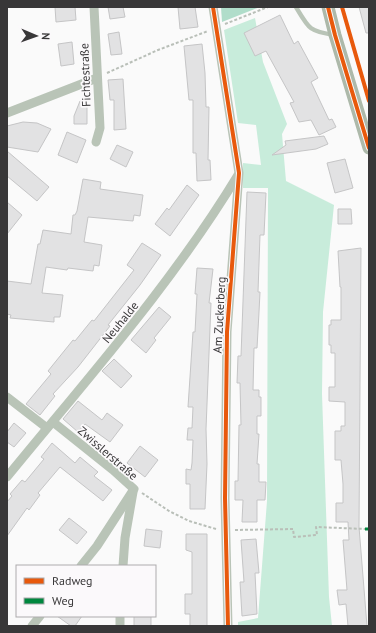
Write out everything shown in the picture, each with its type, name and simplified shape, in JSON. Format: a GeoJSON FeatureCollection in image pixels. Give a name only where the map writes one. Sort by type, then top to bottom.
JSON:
{"type":"FeatureCollection","features":[{"type":"Feature","properties":{"kind":"main road"},"geometry":{"type":"LineString","coordinates":[[328,7],[335,36],[369,148]]}},
{"type":"Feature","properties":{"kind":"street","name":"Fichtestraße"},"geometry":{"type":"LineString","coordinates":[[94,7],[100,128],[96,142]]}},
{"type":"Feature","properties":{"kind":"street","name":"Am Zuckerberg"},"geometry":{"type":"LineString","coordinates":[[213,7],[239,173],[227,332],[226,530],[228,626]]}},
{"type":"Feature","properties":{"kind":"street"},"geometry":{"type":"LineString","coordinates":[[7,113],[97,78]]}},
{"type":"Feature","properties":{"kind":"street","name":"Neuhalde"},"geometry":{"type":"LineString","coordinates":[[7,477],[146,309],[210,220],[239,173]]}},
{"type":"Feature","properties":{"kind":"street","name":"Zwisslerstraße"},"geometry":{"type":"LineString","coordinates":[[7,397],[50,425],[113,470],[134,489],[97,546],[82,565]]}},
{"type":"Feature","properties":{"kind":"street"},"geometry":{"type":"LineString","coordinates":[[123,565],[125,538],[134,489]]}},
{"type":"Feature","properties":{"kind":"street"},"geometry":{"type":"LineString","coordinates":[[32,626],[39,617]]}},
{"type":"Feature","properties":{"kind":"lane"},"geometry":{"type":"LineString","coordinates":[[296,7],[304,21],[314,31],[335,36]]}},
{"type":"Feature","properties":{"kind":"path"},"geometry":{"type":"LineString","coordinates":[[97,78],[158,50],[268,7]]}},
{"type":"Feature","properties":{"kind":"path"},"geometry":{"type":"LineString","coordinates":[[134,489],[145,494],[169,511],[189,521],[203,526],[226,530],[293,529],[294,537],[317,535],[316,527],[365,529]]}},
{"type":"Feature","properties":{"kind":"green space"},"geometry":{"type":"Polygon","coordinates":[[[221,7],[260,7],[222,22],[221,7]]]}},
{"type":"Feature","properties":{"kind":"green space"},"geometry":{"type":"Polygon","coordinates":[[[255,18],[263,62],[287,124],[282,134],[286,181],[334,205],[323,312],[322,394],[329,597],[332,626],[238,626],[238,622],[258,618],[267,501],[268,188],[243,188],[243,163],[261,165],[256,125],[238,123],[224,30],[255,18]]]}},
{"type":"Feature","properties":{"kind":"building"},"geometry":{"type":"Polygon","coordinates":[[[55,7],[75,7],[76,20],[56,22],[55,7]]]}},
{"type":"Feature","properties":{"kind":"building"},"geometry":{"type":"Polygon","coordinates":[[[108,7],[123,7],[125,17],[110,19],[108,7]]]}},
{"type":"Feature","properties":{"kind":"building"},"geometry":{"type":"Polygon","coordinates":[[[178,7],[195,7],[198,27],[180,29],[178,7]]]}},
{"type":"Feature","properties":{"kind":"building"},"geometry":{"type":"Polygon","coordinates":[[[359,7],[369,7],[369,33],[366,33],[359,7]]]}},
{"type":"Feature","properties":{"kind":"building"},"geometry":{"type":"Polygon","coordinates":[[[280,15],[294,44],[298,41],[318,78],[311,82],[329,120],[332,119],[336,127],[319,135],[311,120],[299,122],[290,103],[294,102],[266,51],[255,56],[244,33],[280,15]]]}},
{"type":"Feature","properties":{"kind":"building"},"geometry":{"type":"Polygon","coordinates":[[[119,32],[122,54],[111,55],[108,34],[119,32]]]}},
{"type":"Feature","properties":{"kind":"building"},"geometry":{"type":"Polygon","coordinates":[[[72,42],[74,64],[61,66],[58,44],[72,42]]]}},
{"type":"Feature","properties":{"kind":"building"},"geometry":{"type":"Polygon","coordinates":[[[202,44],[206,107],[209,107],[208,160],[210,160],[211,180],[197,181],[196,153],[193,153],[193,100],[189,100],[184,46],[202,44]]]}},
{"type":"Feature","properties":{"kind":"building"},"geometry":{"type":"Polygon","coordinates":[[[123,79],[126,129],[114,130],[114,100],[110,100],[108,80],[123,79]]]}},
{"type":"Feature","properties":{"kind":"building"},"geometry":{"type":"Polygon","coordinates":[[[80,101],[87,101],[87,124],[74,124],[74,116],[80,101]]]}},
{"type":"Feature","properties":{"kind":"building"},"geometry":{"type":"Polygon","coordinates":[[[23,122],[37,123],[51,129],[38,152],[7,147],[7,126],[23,122]]]}},
{"type":"Feature","properties":{"kind":"building"},"geometry":{"type":"Polygon","coordinates":[[[67,132],[86,140],[77,163],[58,155],[67,132]]]}},
{"type":"Feature","properties":{"kind":"building"},"geometry":{"type":"Polygon","coordinates":[[[324,136],[328,144],[316,149],[272,155],[286,145],[285,141],[324,136]]]}},
{"type":"Feature","properties":{"kind":"building"},"geometry":{"type":"Polygon","coordinates":[[[117,145],[133,152],[126,167],[110,159],[117,145]]]}},
{"type":"Feature","properties":{"kind":"building"},"geometry":{"type":"Polygon","coordinates":[[[7,151],[49,187],[37,201],[7,176],[7,151]]]}},
{"type":"Feature","properties":{"kind":"building"},"geometry":{"type":"Polygon","coordinates":[[[345,159],[353,188],[335,193],[327,163],[345,159]]]}},
{"type":"Feature","properties":{"kind":"building"},"geometry":{"type":"Polygon","coordinates":[[[83,179],[101,182],[100,189],[143,195],[140,216],[134,215],[133,221],[88,217],[84,242],[102,245],[99,266],[94,265],[93,271],[68,268],[67,270],[46,267],[42,293],[63,295],[60,317],[54,317],[54,322],[10,318],[11,315],[7,314],[7,281],[31,284],[38,244],[40,244],[43,230],[71,234],[73,215],[75,215],[77,211],[83,179]]]}},
{"type":"Feature","properties":{"kind":"building"},"geometry":{"type":"Polygon","coordinates":[[[187,185],[199,195],[170,236],[155,224],[167,208],[169,210],[187,185]]]}},
{"type":"Feature","properties":{"kind":"building"},"geometry":{"type":"Polygon","coordinates":[[[247,192],[266,193],[264,235],[260,235],[258,292],[260,292],[257,348],[254,348],[253,390],[259,390],[259,397],[261,397],[261,416],[257,416],[257,434],[259,434],[257,464],[259,464],[259,482],[266,482],[265,500],[257,500],[257,522],[242,522],[243,500],[235,500],[235,481],[238,481],[239,425],[241,425],[240,383],[237,383],[238,356],[241,356],[247,192]]]}},
{"type":"Feature","properties":{"kind":"building"},"geometry":{"type":"Polygon","coordinates":[[[7,202],[22,215],[7,234],[7,202]]]}},
{"type":"Feature","properties":{"kind":"building"},"geometry":{"type":"Polygon","coordinates":[[[338,209],[351,209],[352,224],[338,224],[338,209]]]}},
{"type":"Feature","properties":{"kind":"building"},"geometry":{"type":"Polygon","coordinates":[[[142,243],[161,255],[140,285],[108,325],[110,326],[78,367],[53,394],[55,396],[40,415],[26,404],[51,374],[48,371],[73,340],[75,341],[92,320],[94,321],[134,270],[127,265],[142,243]]]}},
{"type":"Feature","properties":{"kind":"building"},"geometry":{"type":"Polygon","coordinates":[[[361,248],[359,527],[367,626],[348,626],[346,604],[339,605],[337,590],[347,590],[343,540],[349,540],[348,522],[336,522],[336,503],[343,503],[343,484],[341,460],[335,460],[335,431],[341,431],[341,426],[345,426],[345,402],[329,401],[329,387],[335,387],[335,353],[331,353],[331,345],[329,345],[329,325],[331,325],[331,320],[341,320],[341,287],[338,251],[361,248]]]}},
{"type":"Feature","properties":{"kind":"building"},"geometry":{"type":"Polygon","coordinates":[[[197,268],[213,269],[209,303],[211,303],[206,429],[207,464],[205,509],[190,509],[190,484],[186,484],[186,469],[191,470],[192,463],[193,440],[187,440],[188,428],[192,428],[193,407],[188,407],[193,332],[195,332],[197,268]]]}},
{"type":"Feature","properties":{"kind":"building"},"geometry":{"type":"Polygon","coordinates":[[[159,307],[171,317],[154,338],[156,340],[146,353],[131,340],[159,307]]]}},
{"type":"Feature","properties":{"kind":"building"},"geometry":{"type":"Polygon","coordinates":[[[114,359],[132,376],[121,388],[102,371],[114,359]]]}},
{"type":"Feature","properties":{"kind":"building"},"geometry":{"type":"Polygon","coordinates":[[[78,401],[102,420],[107,413],[123,425],[110,442],[85,424],[78,432],[63,419],[78,401]]]}},
{"type":"Feature","properties":{"kind":"building"},"geometry":{"type":"Polygon","coordinates":[[[14,423],[26,433],[14,447],[7,442],[7,432],[14,423]]]}},
{"type":"Feature","properties":{"kind":"building"},"geometry":{"type":"Polygon","coordinates":[[[52,443],[75,463],[80,457],[98,472],[94,476],[112,490],[103,501],[60,467],[38,493],[40,495],[29,510],[27,508],[7,536],[7,502],[12,496],[10,494],[22,480],[25,482],[44,459],[41,457],[52,443]]]}},
{"type":"Feature","properties":{"kind":"building"},"geometry":{"type":"Polygon","coordinates":[[[140,446],[158,460],[145,477],[127,463],[140,446]]]}},
{"type":"Feature","properties":{"kind":"building"},"geometry":{"type":"Polygon","coordinates":[[[69,518],[87,532],[77,544],[59,530],[69,518]]]}},
{"type":"Feature","properties":{"kind":"building"},"geometry":{"type":"Polygon","coordinates":[[[146,529],[162,531],[160,548],[144,546],[146,529]]]}},
{"type":"Feature","properties":{"kind":"building"},"geometry":{"type":"Polygon","coordinates":[[[186,534],[207,534],[207,626],[190,626],[190,614],[185,614],[185,594],[192,594],[192,552],[186,550],[186,534]]]}},
{"type":"Feature","properties":{"kind":"building"},"geometry":{"type":"Polygon","coordinates":[[[256,539],[259,573],[255,573],[257,614],[242,616],[240,582],[244,582],[241,540],[256,539]]]}},
{"type":"Feature","properties":{"kind":"building"},"geometry":{"type":"Polygon","coordinates":[[[58,617],[81,617],[75,626],[71,626],[58,617]]]}},
{"type":"Feature","properties":{"kind":"building"},"geometry":{"type":"Polygon","coordinates":[[[134,617],[151,617],[151,626],[134,626],[134,617]]]}},
{"type":"Feature","properties":{"kind":"cycle path"},"geometry":{"type":"LineString","coordinates":[[213,7],[239,173],[227,332],[225,498],[228,626]]}},
{"type":"Feature","properties":{"kind":"cycle path"},"geometry":{"type":"LineString","coordinates":[[328,7],[369,148]]}},
{"type":"Feature","properties":{"kind":"cycle path"},"geometry":{"type":"LineString","coordinates":[[342,7],[369,101]]}}]}
